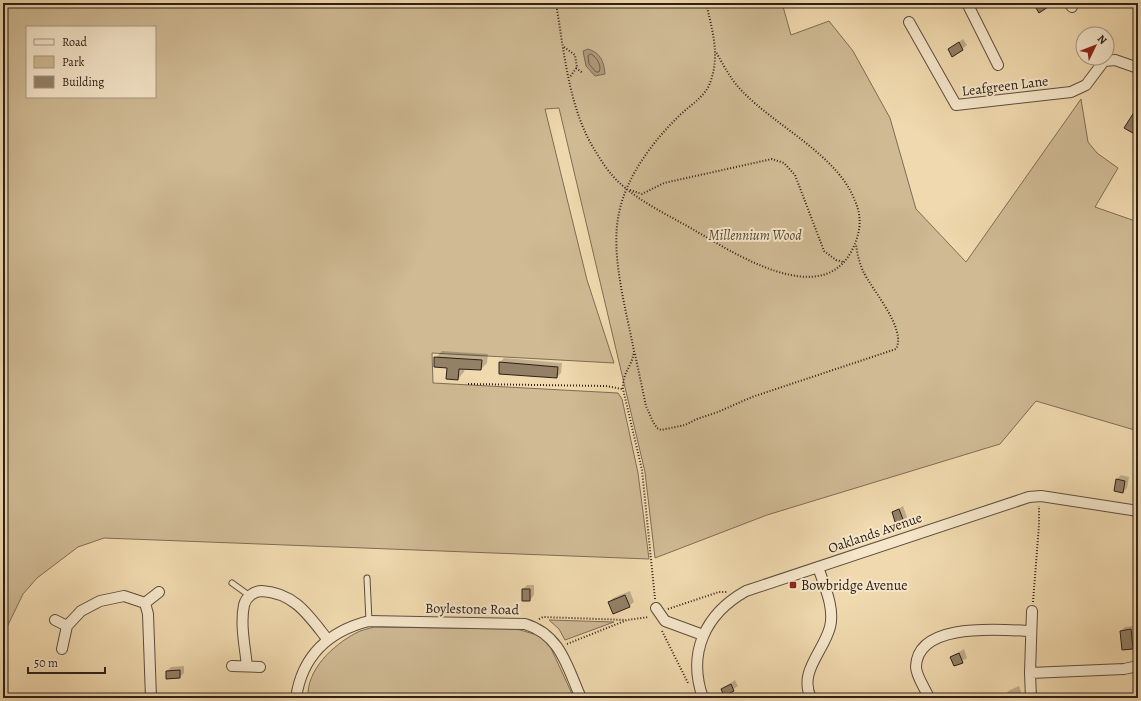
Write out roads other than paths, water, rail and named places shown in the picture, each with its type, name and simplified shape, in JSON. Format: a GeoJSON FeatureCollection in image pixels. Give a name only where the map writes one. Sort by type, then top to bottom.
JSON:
{"type":"FeatureCollection","features":[{"type":"Feature","properties":{"kind":"street"},"geometry":{"type":"LineString","coordinates":[[967,3],[998,65]]}},
{"type":"Feature","properties":{"kind":"street","name":"Leafgreen Lane"},"geometry":{"type":"LineString","coordinates":[[909,22],[956,105],[1071,92],[1086,85],[1104,61],[1115,60],[1138,68]]}},
{"type":"Feature","properties":{"kind":"street","name":"Oaklands Avenue"},"geometry":{"type":"LineString","coordinates":[[703,698],[698,684],[697,670],[698,654],[707,626],[722,608],[746,591],[1015,501],[1038,496],[1138,511]]}},
{"type":"Feature","properties":{"kind":"street"},"geometry":{"type":"LineString","coordinates":[[811,698],[806,689],[810,666],[830,627],[828,598],[818,567]]}},
{"type":"Feature","properties":{"kind":"street"},"geometry":{"type":"LineString","coordinates":[[247,666],[244,604],[250,596],[260,591],[272,592],[288,597],[306,614],[328,640]]}},
{"type":"Feature","properties":{"kind":"street"},"geometry":{"type":"LineString","coordinates":[[145,603],[159,592]]}},
{"type":"Feature","properties":{"kind":"street"},"geometry":{"type":"LineString","coordinates":[[62,649],[67,626],[81,611],[100,601],[124,596],[145,603]]}},
{"type":"Feature","properties":{"kind":"street"},"geometry":{"type":"LineString","coordinates":[[145,603],[148,614],[151,698]]}},
{"type":"Feature","properties":{"kind":"street"},"geometry":{"type":"LineString","coordinates":[[657,611],[666,621],[703,636]]}},
{"type":"Feature","properties":{"kind":"street"},"geometry":{"type":"LineString","coordinates":[[1031,698],[1030,672],[1032,611]]}},
{"type":"Feature","properties":{"kind":"street"},"geometry":{"type":"LineString","coordinates":[[55,620],[67,626]]}},
{"type":"Feature","properties":{"kind":"street","name":"Boylestone Road"},"geometry":{"type":"LineString","coordinates":[[296,698],[304,669],[308,661],[328,640],[352,626],[369,621],[525,624],[536,628],[554,640],[581,698]]}},
{"type":"Feature","properties":{"kind":"street"},"geometry":{"type":"LineString","coordinates":[[929,698],[916,668],[919,653],[928,643],[958,631],[1031,631]]}},
{"type":"Feature","properties":{"kind":"street"},"geometry":{"type":"LineString","coordinates":[[232,666],[260,667]]}},
{"type":"Feature","properties":{"kind":"street"},"geometry":{"type":"LineString","coordinates":[[1030,672],[1124,669],[1138,666]]}},
{"type":"Feature","properties":{"kind":"lane"},"geometry":{"type":"LineString","coordinates":[[366,578],[369,621]]}},
{"type":"Feature","properties":{"kind":"lane"},"geometry":{"type":"LineString","coordinates":[[232,582],[250,596]]}},
{"type":"Feature","properties":{"kind":"water"},"geometry":{"type":"Polygon","coordinates":[[[588,49],[596,53],[601,58],[605,74],[595,76],[586,66],[583,51],[588,49]]]}},
{"type":"Feature","properties":{"kind":"place","name":"Bowbridge Avenue"},"geometry":{"type":"Point","coordinates":[793,585]}},
{"type":"Feature","properties":{"kind":"park label","name":"Millennium Wood"},"geometry":{"type":"Point","coordinates":[755,235]}}]}
